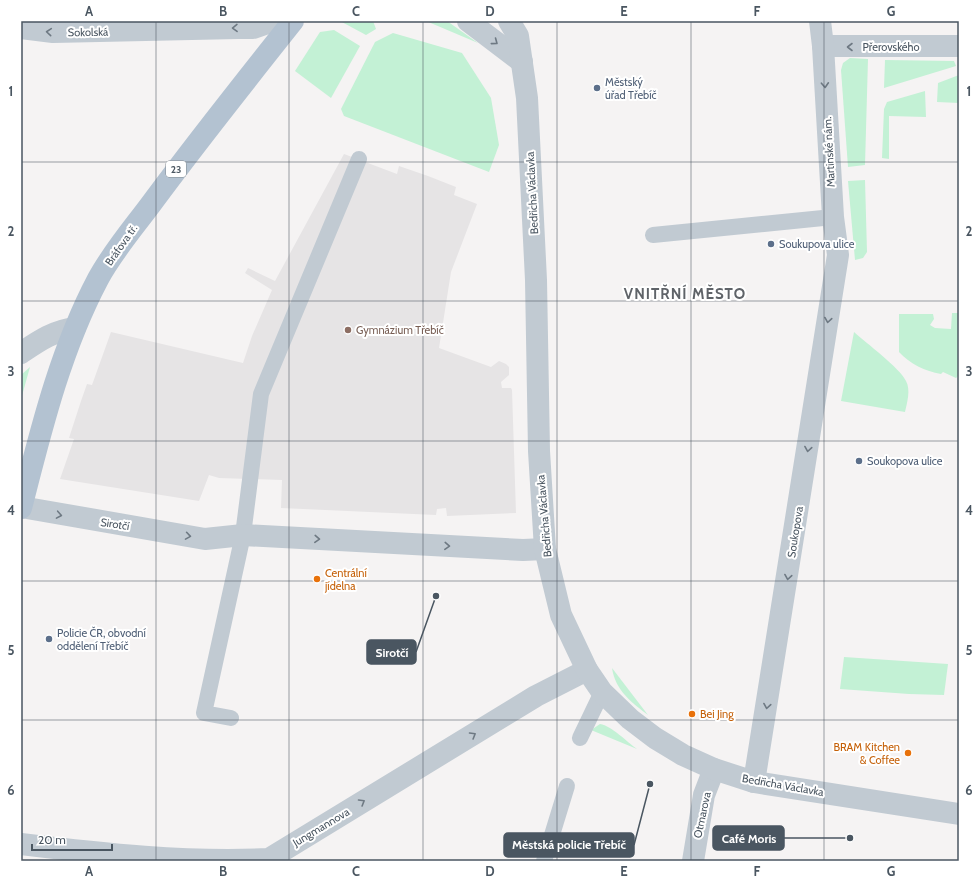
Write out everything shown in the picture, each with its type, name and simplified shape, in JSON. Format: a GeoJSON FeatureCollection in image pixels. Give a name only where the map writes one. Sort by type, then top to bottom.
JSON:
{"type":"FeatureCollection","features":[{"type":"Feature","properties":{"kind":"main road","name":"Bráfova tř."},"geometry":{"type":"LineString","coordinates":[[21,507],[46,414],[75,328],[98,279],[110,260],[188,154],[293,21]]}},
{"type":"Feature","properties":{"kind":"street","name":"Sokolská"},"geometry":{"type":"LineString","coordinates":[[21,28],[53,32],[253,28],[273,21]]}},
{"type":"Feature","properties":{"kind":"street"},"geometry":{"type":"LineString","coordinates":[[468,21],[522,62]]}},
{"type":"Feature","properties":{"kind":"street","name":"Bedřicha Václavka"},"geometry":{"type":"LineString","coordinates":[[509,21],[518,36],[527,98],[535,256],[538,444],[545,549],[561,615],[587,670],[602,692],[630,719],[654,738],[683,755],[714,769],[754,782],[959,814]]}},
{"type":"Feature","properties":{"kind":"street","name":"Martinské nám."},"geometry":{"type":"LineString","coordinates":[[820,21],[823,46],[833,218],[838,255],[835,282]]}},
{"type":"Feature","properties":{"kind":"street","name":"Přerovského"},"geometry":{"type":"LineString","coordinates":[[823,46],[959,46]]}},
{"type":"Feature","properties":{"kind":"street","name":"Soukopova"},"geometry":{"type":"LineString","coordinates":[[754,782],[835,282]]}},
{"type":"Feature","properties":{"kind":"street"},"geometry":{"type":"LineString","coordinates":[[21,353],[46,336],[61,330],[75,328]]}},
{"type":"Feature","properties":{"kind":"street","name":"Sirotčí"},"geometry":{"type":"LineString","coordinates":[[21,507],[205,538],[243,535],[523,550],[545,549]]}},
{"type":"Feature","properties":{"kind":"street","name":"Jungmannova"},"geometry":{"type":"LineString","coordinates":[[21,844],[102,854],[232,861],[269,860],[536,696],[587,670]]}},
{"type":"Feature","properties":{"kind":"street","name":"Otmarova"},"geometry":{"type":"LineString","coordinates":[[693,861],[704,795],[714,769]]}},
{"type":"Feature","properties":{"kind":"lane"},"geometry":{"type":"LineString","coordinates":[[231,718],[204,713],[243,535],[261,394],[359,159]]}},
{"type":"Feature","properties":{"kind":"lane"},"geometry":{"type":"LineString","coordinates":[[653,235],[833,218]]}},
{"type":"Feature","properties":{"kind":"lane"},"geometry":{"type":"LineString","coordinates":[[580,738],[602,692]]}},
{"type":"Feature","properties":{"kind":"lane"},"geometry":{"type":"LineString","coordinates":[[544,861],[566,786]]}},
{"type":"Feature","properties":{"kind":"shaded area"},"geometry":{"type":"Polygon","coordinates":[[[344,154],[397,174],[399,166],[428,176],[456,187],[454,195],[477,204],[451,272],[439,348],[491,367],[499,361],[509,367],[509,375],[501,382],[502,388],[511,388],[512,390],[516,513],[447,516],[446,508],[437,509],[436,515],[281,508],[282,480],[219,478],[209,475],[199,501],[60,479],[74,439],[69,438],[81,401],[87,384],[92,385],[111,332],[243,363],[252,336],[272,290],[245,273],[248,268],[275,281],[344,154]]]}},
{"type":"Feature","properties":{"kind":"green space"},"geometry":{"type":"Polygon","coordinates":[[[340,21],[373,21],[376,29],[366,35],[340,21]]]}},
{"type":"Feature","properties":{"kind":"green space"},"geometry":{"type":"Polygon","coordinates":[[[426,21],[447,21],[478,43],[426,21]]]}},
{"type":"Feature","properties":{"kind":"green space"},"geometry":{"type":"Polygon","coordinates":[[[334,30],[360,46],[331,98],[295,71],[320,32],[334,30]]]}},
{"type":"Feature","properties":{"kind":"green space"},"geometry":{"type":"Polygon","coordinates":[[[393,33],[462,53],[491,98],[499,145],[489,172],[344,116],[341,109],[375,42],[393,33]]]}},
{"type":"Feature","properties":{"kind":"green space"},"geometry":{"type":"Polygon","coordinates":[[[850,58],[868,59],[865,165],[848,167],[841,70],[843,63],[850,58]]]}},
{"type":"Feature","properties":{"kind":"green space"},"geometry":{"type":"Polygon","coordinates":[[[885,60],[954,61],[956,66],[884,88],[885,60]]]}},
{"type":"Feature","properties":{"kind":"green space"},"geometry":{"type":"Polygon","coordinates":[[[959,75],[959,103],[937,102],[938,83],[959,75]]]}},
{"type":"Feature","properties":{"kind":"green space"},"geometry":{"type":"Polygon","coordinates":[[[925,91],[926,117],[889,116],[889,159],[882,158],[884,109],[887,102],[925,91]]]}},
{"type":"Feature","properties":{"kind":"green space"},"geometry":{"type":"Polygon","coordinates":[[[865,180],[867,252],[863,258],[855,260],[848,181],[865,180]]]}},
{"type":"Feature","properties":{"kind":"green space"},"geometry":{"type":"Polygon","coordinates":[[[952,313],[959,313],[959,375],[956,378],[943,372],[941,374],[924,369],[908,360],[899,352],[899,314],[933,314],[934,319],[930,325],[935,328],[951,329],[952,313]]]}},
{"type":"Feature","properties":{"kind":"green space"},"geometry":{"type":"Polygon","coordinates":[[[854,332],[903,376],[908,388],[908,401],[905,412],[841,401],[854,332]]]}},
{"type":"Feature","properties":{"kind":"green space"},"geometry":{"type":"Polygon","coordinates":[[[30,367],[21,399],[21,375],[30,367]]]}},
{"type":"Feature","properties":{"kind":"green space"},"geometry":{"type":"Polygon","coordinates":[[[844,657],[948,664],[944,695],[840,689],[844,657]]]}},
{"type":"Feature","properties":{"kind":"green space"},"geometry":{"type":"Polygon","coordinates":[[[612,668],[648,715],[630,701],[620,689],[612,668]]]}},
{"type":"Feature","properties":{"kind":"green space"},"geometry":{"type":"Polygon","coordinates":[[[600,724],[605,725],[614,731],[637,749],[591,730],[600,724]]]}},
{"type":"Feature","properties":{"kind":"place","name":"Městský úřad Třebíč"},"geometry":{"type":"Point","coordinates":[597,88]}},
{"type":"Feature","properties":{"kind":"place","name":"Soukupova ulice"},"geometry":{"type":"Point","coordinates":[771,244]}},
{"type":"Feature","properties":{"kind":"place","name":"Gymnázium Třebíč"},"geometry":{"type":"Point","coordinates":[348,330]}},
{"type":"Feature","properties":{"kind":"place","name":"Soukopova ulice"},"geometry":{"type":"Point","coordinates":[859,461]}},
{"type":"Feature","properties":{"kind":"place","name":"Centrální jídelna"},"geometry":{"type":"Point","coordinates":[317,579]}},
{"type":"Feature","properties":{"kind":"place","name":"Sirotčí"},"geometry":{"type":"Point","coordinates":[436,596]}},
{"type":"Feature","properties":{"kind":"place","name":"Policie ČR, obvodní oddělení Třebíč"},"geometry":{"type":"Point","coordinates":[49,639]}},
{"type":"Feature","properties":{"kind":"place","name":"Bei Jing"},"geometry":{"type":"Point","coordinates":[692,714]}},
{"type":"Feature","properties":{"kind":"place","name":"BRAM Kitchen & Coffee"},"geometry":{"type":"Point","coordinates":[908,753]}},
{"type":"Feature","properties":{"kind":"place","name":"Městská policie Třebíč"},"geometry":{"type":"Point","coordinates":[650,784]}},
{"type":"Feature","properties":{"kind":"place","name":"Café Moris"},"geometry":{"type":"Point","coordinates":[850,838]}},
{"type":"Feature","properties":{"kind":"district","name":"VNITŘNÍ MĚSTO"},"geometry":{"type":"Point","coordinates":[685,294]}}]}
